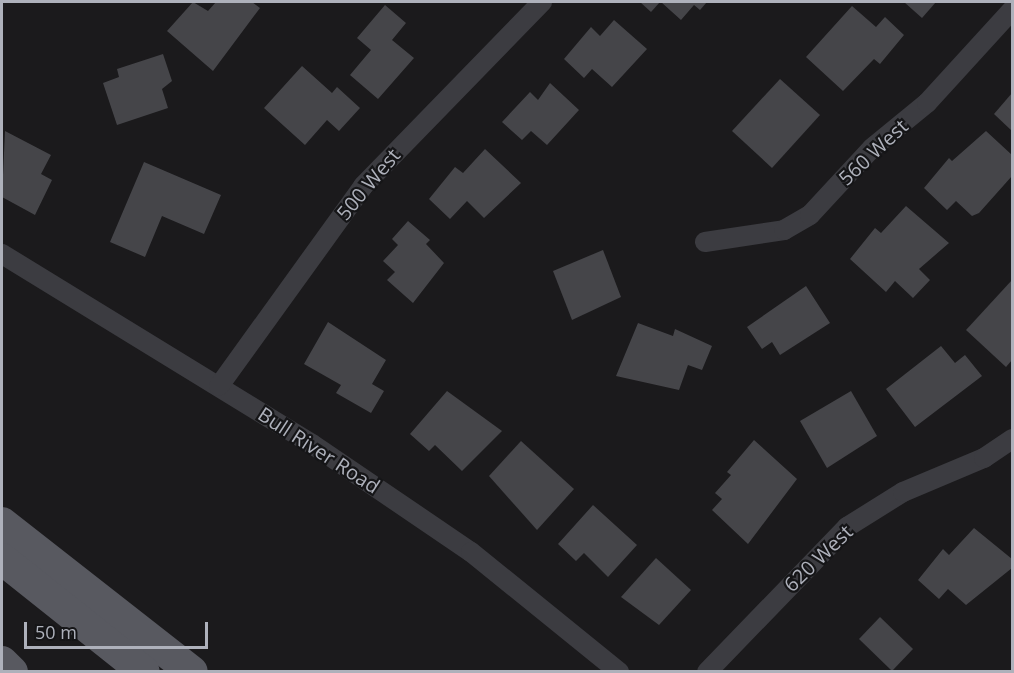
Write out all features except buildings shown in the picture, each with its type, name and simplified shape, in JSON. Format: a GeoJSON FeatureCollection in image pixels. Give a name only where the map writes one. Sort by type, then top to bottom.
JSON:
{"type":"FeatureCollection","features":[{"type":"Feature","properties":{"kind":"main road"},"geometry":{"type":"LineString","coordinates":[[2,523],[192,672]]}},
{"type":"Feature","properties":{"kind":"main road"},"geometry":{"type":"LineString","coordinates":[[2,559],[144,672]]}},
{"type":"Feature","properties":{"kind":"main road"},"geometry":{"type":"LineString","coordinates":[[2,662],[12,672]]}},
{"type":"Feature","properties":{"kind":"street","name":"500 West"},"geometry":{"type":"LineString","coordinates":[[219,386],[363,186],[542,2]]}},
{"type":"Feature","properties":{"kind":"street","name":"560 West"},"geometry":{"type":"LineString","coordinates":[[705,242],[784,230],[810,215],[873,148],[927,102],[1012,10]]}},
{"type":"Feature","properties":{"kind":"street","name":"Bull River Road"},"geometry":{"type":"LineString","coordinates":[[2,254],[219,386],[471,552],[619,672]]}},
{"type":"Feature","properties":{"kind":"street","name":"620 West"},"geometry":{"type":"LineString","coordinates":[[707,672],[848,527],[903,492],[984,458],[1012,439]]}}]}
